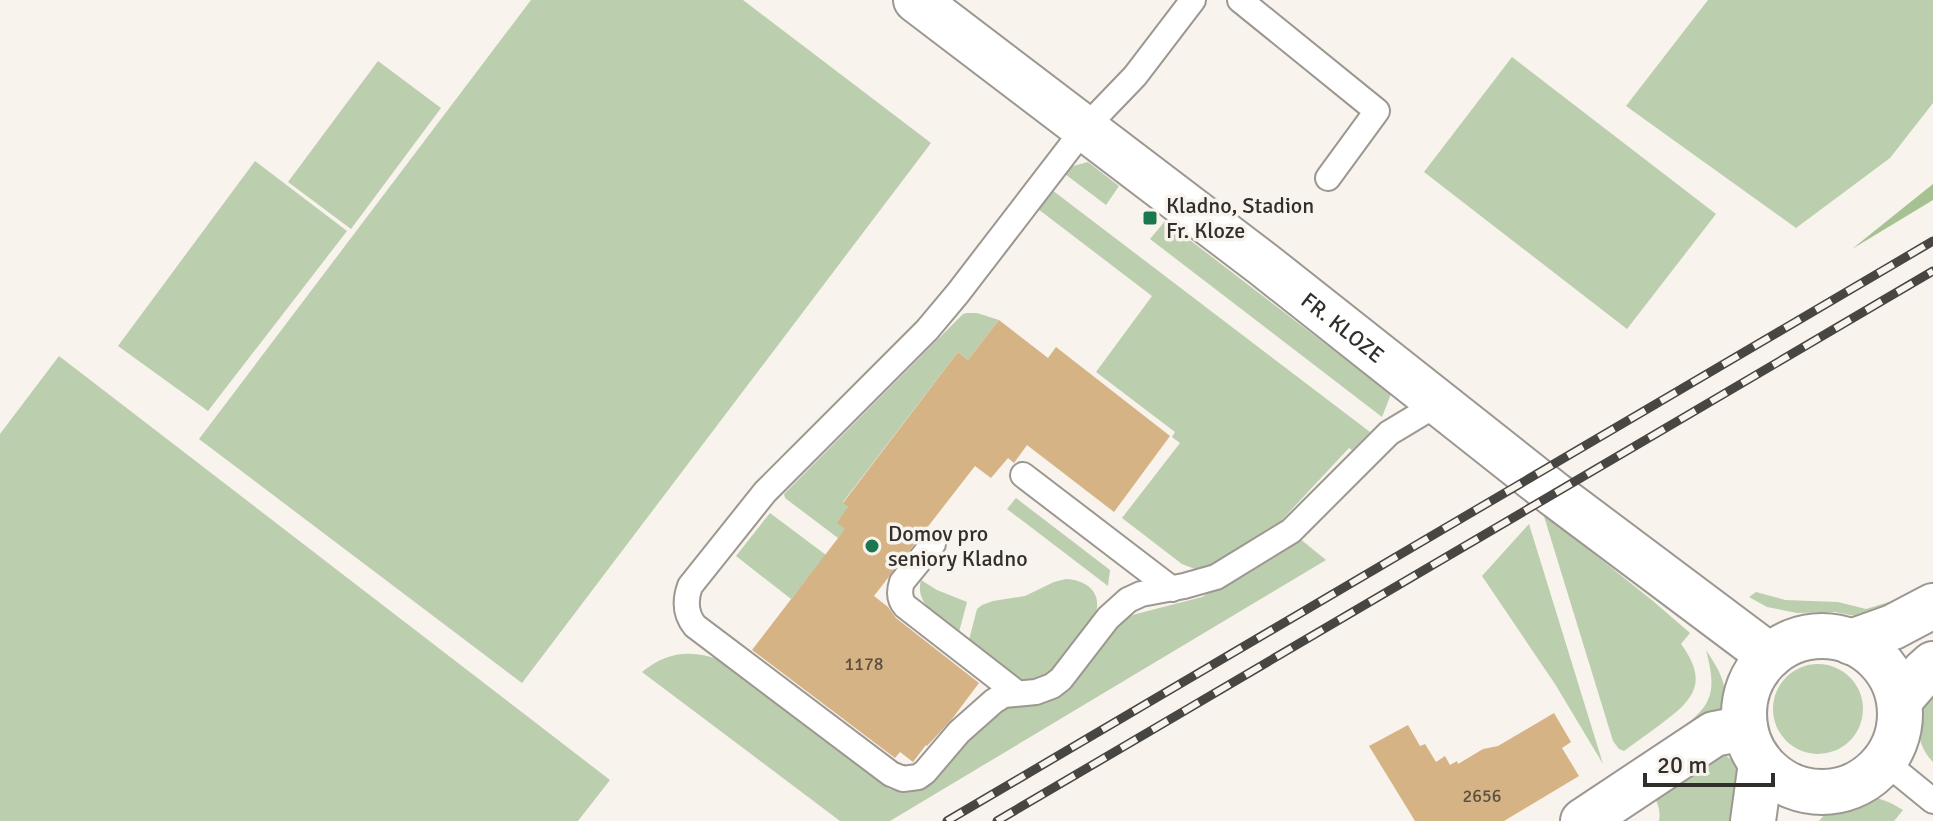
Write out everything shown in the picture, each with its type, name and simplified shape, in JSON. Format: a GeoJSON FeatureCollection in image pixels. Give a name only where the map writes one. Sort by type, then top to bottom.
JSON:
{"type":"FeatureCollection","features":[{"type":"Feature","properties":{"kind":"street","name":"FR. KLOZE"},"geometry":{"type":"LineString","coordinates":[[916,0],[1263,264],[1554,494],[1770,656]]}},
{"type":"Feature","properties":{"kind":"street"},"geometry":{"type":"LineString","coordinates":[[1851,642],[1893,627],[1933,606]]}},
{"type":"Feature","properties":{"kind":"street"},"geometry":{"type":"LineString","coordinates":[[1583,821],[1714,734],[1753,746],[1774,777],[1792,788],[1811,807],[1866,779],[1884,761],[1893,744],[1899,725],[1900,700],[1886,670],[1869,652],[1851,642],[1829,636],[1808,637],[1787,644],[1770,656],[1753,676],[1745,701],[1753,746],[1753,821]]}},
{"type":"Feature","properties":{"kind":"street"},"geometry":{"type":"LineString","coordinates":[[1900,700],[1933,664]]}},
{"type":"Feature","properties":{"kind":"lane"},"geometry":{"type":"LineString","coordinates":[[1193,0],[1135,76],[1084,129],[927,330],[765,492],[690,586],[686,596],[688,613],[695,626],[897,777],[918,777],[986,707],[1004,695],[1036,692],[1061,679],[1108,618],[1128,600],[1141,594],[1216,577],[1291,531],[1389,433],[1439,403]]}},
{"type":"Feature","properties":{"kind":"lane"},"geometry":{"type":"LineString","coordinates":[[1240,0],[1377,111],[1328,178]]}},
{"type":"Feature","properties":{"kind":"lane"},"geometry":{"type":"LineString","coordinates":[[1023,475],[1172,589]]}},
{"type":"Feature","properties":{"kind":"lane"},"geometry":{"type":"LineString","coordinates":[[933,544],[902,582],[902,602],[1017,693]]}},
{"type":"Feature","properties":{"kind":"lane"},"geometry":{"type":"LineString","coordinates":[[1884,761],[1933,801]]}},
{"type":"Feature","properties":{"kind":"green space"},"geometry":{"type":"Polygon","coordinates":[[[531,0],[743,0],[931,143],[522,683],[199,439],[531,0]]]}},
{"type":"Feature","properties":{"kind":"green space"},"geometry":{"type":"Polygon","coordinates":[[[1708,0],[1933,0],[1933,103],[1890,158],[1796,228],[1626,106],[1708,0]]]}},
{"type":"Feature","properties":{"kind":"green space"},"geometry":{"type":"Polygon","coordinates":[[[1512,57],[1716,214],[1627,329],[1424,172],[1512,57]]]}},
{"type":"Feature","properties":{"kind":"green space"},"geometry":{"type":"Polygon","coordinates":[[[378,61],[441,108],[351,229],[288,182],[378,61]]]}},
{"type":"Feature","properties":{"kind":"green space"},"geometry":{"type":"Polygon","coordinates":[[[255,161],[347,231],[208,411],[118,346],[255,161]]]}},
{"type":"Feature","properties":{"kind":"green space"},"geometry":{"type":"Polygon","coordinates":[[[1088,162],[1119,186],[1106,205],[1065,174],[1073,166],[1088,162]]]}},
{"type":"Feature","properties":{"kind":"green space"},"geometry":{"type":"Polygon","coordinates":[[[1933,184],[1933,200],[1852,249],[1933,184]]]}},
{"type":"Feature","properties":{"kind":"green space"},"geometry":{"type":"Polygon","coordinates":[[[1052,190],[1370,432],[1352,450],[1349,448],[1279,523],[1208,567],[1195,569],[1182,564],[1122,518],[1180,443],[1172,437],[1175,432],[1096,372],[1152,296],[1038,209],[1052,190]]]}},
{"type":"Feature","properties":{"kind":"green space"},"geometry":{"type":"Polygon","coordinates":[[[1165,221],[1391,394],[1382,417],[1150,239],[1165,221]]]}},
{"type":"Feature","properties":{"kind":"green space"},"geometry":{"type":"Polygon","coordinates":[[[967,313],[999,320],[968,360],[958,352],[843,502],[848,507],[846,529],[838,538],[785,498],[784,494],[967,313]]]}},
{"type":"Feature","properties":{"kind":"green space"},"geometry":{"type":"Polygon","coordinates":[[[59,356],[610,780],[578,821],[0,821],[0,434],[59,356]]]}},
{"type":"Feature","properties":{"kind":"green space"},"geometry":{"type":"Polygon","coordinates":[[[1016,498],[1110,570],[1108,586],[1007,509],[1016,498]]]}},
{"type":"Feature","properties":{"kind":"green space"},"geometry":{"type":"Polygon","coordinates":[[[770,513],[826,555],[791,599],[736,556],[770,513]]]}},
{"type":"Feature","properties":{"kind":"green space"},"geometry":{"type":"Polygon","coordinates":[[[1543,513],[1690,633],[1681,644],[1690,657],[1696,680],[1689,698],[1682,707],[1624,751],[1613,741],[1543,513]]]}},
{"type":"Feature","properties":{"kind":"green space"},"geometry":{"type":"Polygon","coordinates":[[[1529,524],[1603,764],[1555,684],[1482,576],[1529,524]]]}},
{"type":"Feature","properties":{"kind":"green space"},"geometry":{"type":"Polygon","coordinates":[[[1299,538],[1326,560],[890,821],[840,821],[642,672],[660,660],[679,654],[699,654],[720,660],[889,789],[911,792],[929,784],[965,737],[1126,618],[1202,597],[1299,538]]]}},
{"type":"Feature","properties":{"kind":"green space"},"geometry":{"type":"Polygon","coordinates":[[[1066,579],[1087,585],[1095,595],[1097,607],[1095,615],[1041,683],[1023,682],[969,640],[977,609],[982,605],[1025,596],[1066,579]]]}},
{"type":"Feature","properties":{"kind":"green space"},"geometry":{"type":"Polygon","coordinates":[[[921,580],[967,602],[959,632],[925,604],[920,589],[921,580]]]}},
{"type":"Feature","properties":{"kind":"green space"},"geometry":{"type":"Polygon","coordinates":[[[1756,592],[1785,600],[1838,602],[1866,609],[1900,602],[1865,618],[1835,612],[1797,613],[1767,607],[1749,597],[1756,592]]]}},
{"type":"Feature","properties":{"kind":"green space"},"geometry":{"type":"Polygon","coordinates":[[[1706,650],[1723,681],[1724,697],[1718,715],[1634,764],[1690,721],[1705,705],[1711,687],[1706,650]]]}},
{"type":"Feature","properties":{"kind":"green space"},"geometry":{"type":"Polygon","coordinates":[[[1818,664],[1835,667],[1850,677],[1860,692],[1863,709],[1860,726],[1850,741],[1835,751],[1818,754],[1801,751],[1786,741],[1776,726],[1773,709],[1776,692],[1786,677],[1801,667],[1818,664]]]}},
{"type":"Feature","properties":{"kind":"green space"},"geometry":{"type":"Polygon","coordinates":[[[1933,686],[1933,762],[1921,744],[1919,725],[1923,705],[1933,686]]]}},
{"type":"Feature","properties":{"kind":"green space"},"geometry":{"type":"Polygon","coordinates":[[[1721,752],[1741,767],[1738,821],[1659,821],[1658,805],[1650,790],[1721,752]]]}},
{"type":"Feature","properties":{"kind":"green space"},"geometry":{"type":"Polygon","coordinates":[[[1864,797],[1884,800],[1903,810],[1894,821],[1819,821],[1839,804],[1864,797]]]}},
{"type":"Feature","properties":{"kind":"building","name":"Domov pro seniory Kladno"},"geometry":{"type":"Polygon","coordinates":[[[999,320],[1048,358],[1056,347],[1170,436],[1114,512],[1027,445],[1014,463],[1008,458],[991,478],[975,466],[874,596],[896,618],[979,683],[913,762],[900,752],[895,758],[752,650],[845,529],[837,523],[848,507],[843,503],[958,352],[968,360],[999,320]]]}},
{"type":"Feature","properties":{"kind":"building"},"geometry":{"type":"Polygon","coordinates":[[[1554,713],[1571,742],[1562,748],[1579,776],[1504,821],[1415,821],[1369,746],[1408,725],[1420,746],[1425,744],[1436,762],[1445,756],[1450,765],[1457,761],[1458,764],[1483,749],[1498,746],[1554,713]]]}},
{"type":"Feature","properties":{"kind":"railway"},"geometry":{"type":"LineString","coordinates":[[947,821],[1933,241]]}},
{"type":"Feature","properties":{"kind":"railway"},"geometry":{"type":"LineString","coordinates":[[997,821],[1933,271]]}},
{"type":"Feature","properties":{"kind":"place","name":"Kladno, Stadion Fr. Kloze"},"geometry":{"type":"Point","coordinates":[1150,218]}},
{"type":"Feature","properties":{"kind":"place","name":"Domov pro seniory Kladno"},"geometry":{"type":"Point","coordinates":[872,546]}}]}
